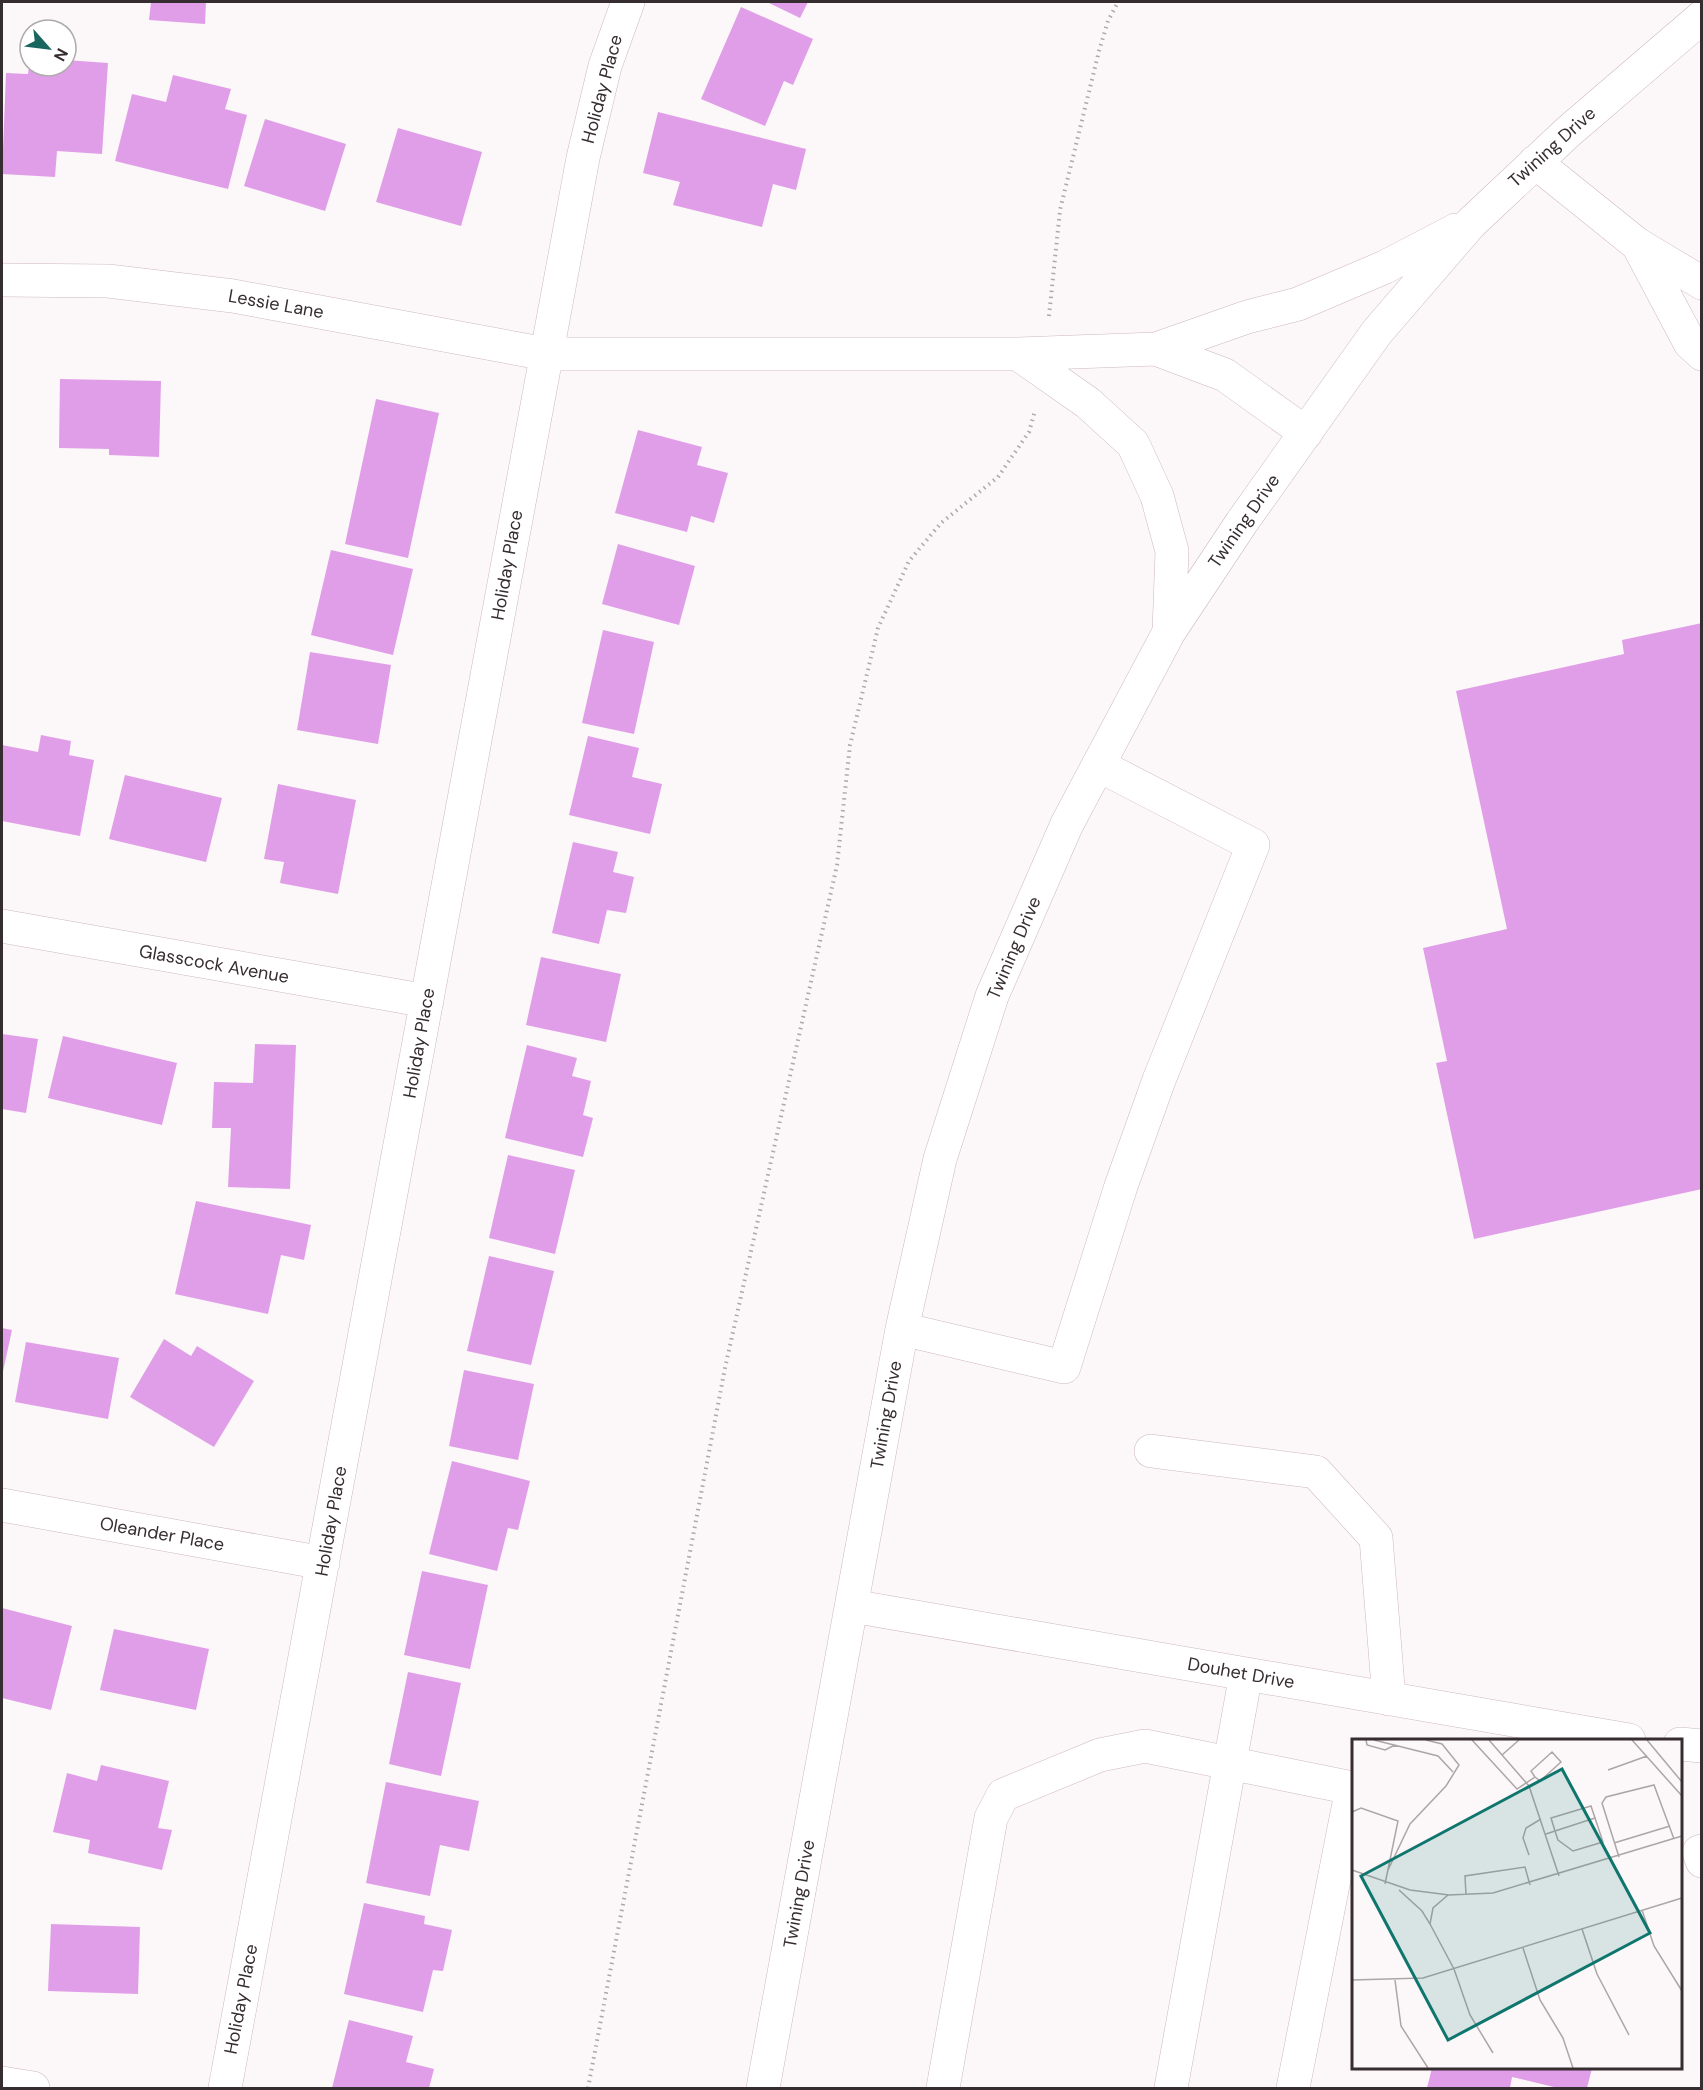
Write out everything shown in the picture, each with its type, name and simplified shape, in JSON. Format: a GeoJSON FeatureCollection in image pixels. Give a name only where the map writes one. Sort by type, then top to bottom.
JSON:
{"type":"FeatureCollection","features":[{"type":"Feature","properties":{"kind":"street","name":"Holiday Place"},"geometry":{"type":"LineString","coordinates":[[225,2088],[546,354],[591,123],[605,66],[628,2]]}},
{"type":"Feature","properties":{"kind":"street","name":"Twining Drive"},"geometry":{"type":"LineString","coordinates":[[763,2088],[902,1329],[940,1159],[992,996],[1066,825],[1169,632],[1242,522],[1377,332],[1471,223],[1535,162],[1701,17]]}},
{"type":"Feature","properties":{"kind":"street"},"geometry":{"type":"LineString","coordinates":[[1535,162],[1638,244],[1701,283]]}},
{"type":"Feature","properties":{"kind":"street"},"geometry":{"type":"LineString","coordinates":[[1156,349],[1247,317],[1298,304],[1385,267],[1471,223]]}},
{"type":"Feature","properties":{"kind":"street"},"geometry":{"type":"LineString","coordinates":[[1638,244],[1690,343],[1701,354]]}},
{"type":"Feature","properties":{"kind":"street","name":"Lessie Lane"},"geometry":{"type":"LineString","coordinates":[[2,280],[108,281],[233,296],[546,354],[1036,360],[1156,349]]}},
{"type":"Feature","properties":{"kind":"street"},"geometry":{"type":"LineString","coordinates":[[1156,349],[1225,375],[1306,433]]}},
{"type":"Feature","properties":{"kind":"street"},"geometry":{"type":"LineString","coordinates":[[1036,360],[1133,444],[1157,496],[1172,551],[1169,632]]}},
{"type":"Feature","properties":{"kind":"street"},"geometry":{"type":"LineString","coordinates":[[902,1329],[1064,1367],[1121,1186],[1151,1101],[1253,845],[1098,765]]}},
{"type":"Feature","properties":{"kind":"street","name":"Glasscock Avenue"},"geometry":{"type":"LineString","coordinates":[[2,926],[427,1001]]}},
{"type":"Feature","properties":{"kind":"street"},"geometry":{"type":"LineString","coordinates":[[1151,1452],[1316,1472],[1376,1538],[1389,1699]]}},
{"type":"Feature","properties":{"kind":"street","name":"Oleander Place"},"geometry":{"type":"LineString","coordinates":[[2,1505],[323,1563]]}},
{"type":"Feature","properties":{"kind":"street","name":"Douhet Drive"},"geometry":{"type":"LineString","coordinates":[[852,1606],[1623,1739]]}},
{"type":"Feature","properties":{"kind":"street"},"geometry":{"type":"LineString","coordinates":[[1171,2088],[1246,1674]]}},
{"type":"Feature","properties":{"kind":"street"},"geometry":{"type":"LineString","coordinates":[[1682,1744],[1701,1746]]}},
{"type":"Feature","properties":{"kind":"street"},"geometry":{"type":"LineString","coordinates":[[943,2088],[991,1818],[1003,1795],[1100,1755],[1144,1746],[1230,1761],[1352,1788],[1293,2088]]}},
{"type":"Feature","properties":{"kind":"street"},"geometry":{"type":"LineString","coordinates":[[1701,1851],[1699,1852],[1701,1861]]}},
{"type":"Feature","properties":{"kind":"street"},"geometry":{"type":"LineString","coordinates":[[2,2083],[33,2088]]}},
{"type":"Feature","properties":{"kind":"path"},"geometry":{"type":"LineString","coordinates":[[588,2088],[725,1368],[837,865],[850,745],[878,628],[909,561],[941,523],[998,477],[1029,432],[1036,360],[1060,210],[1099,51],[1108,21],[1118,2]]}},
{"type":"Feature","properties":{"kind":"building"},"geometry":{"type":"Polygon","coordinates":[[[151,2],[206,2],[205,24],[149,20],[151,2]]]}},
{"type":"Feature","properties":{"kind":"building"},"geometry":{"type":"Polygon","coordinates":[[[767,2],[808,2],[800,18],[767,2]]]}},
{"type":"Feature","properties":{"kind":"building"},"geometry":{"type":"Polygon","coordinates":[[[741,7],[813,39],[793,85],[784,81],[765,126],[701,99],[741,7]]]}},
{"type":"Feature","properties":{"kind":"building"},"geometry":{"type":"Polygon","coordinates":[[[78,61],[108,63],[102,154],[57,151],[55,177],[2,174],[6,73],[18,74],[18,78],[78,78],[78,61]]]}},
{"type":"Feature","properties":{"kind":"building"},"geometry":{"type":"Polygon","coordinates":[[[173,75],[231,89],[225,109],[247,115],[228,189],[115,161],[132,94],[166,102],[173,75]]]}},
{"type":"Feature","properties":{"kind":"building"},"geometry":{"type":"Polygon","coordinates":[[[658,112],[806,149],[796,190],[773,184],[762,227],[673,205],[680,182],[643,173],[658,112]]]}},
{"type":"Feature","properties":{"kind":"building"},"geometry":{"type":"Polygon","coordinates":[[[265,119],[346,144],[325,211],[244,186],[265,119]]]}},
{"type":"Feature","properties":{"kind":"building"},"geometry":{"type":"Polygon","coordinates":[[[398,128],[482,152],[461,226],[376,202],[398,128]]]}},
{"type":"Feature","properties":{"kind":"building"},"geometry":{"type":"Polygon","coordinates":[[[60,379],[161,381],[159,457],[109,455],[109,449],[59,448],[60,379]]]}},
{"type":"Feature","properties":{"kind":"building"},"geometry":{"type":"Polygon","coordinates":[[[376,399],[439,413],[408,558],[345,544],[376,399]]]}},
{"type":"Feature","properties":{"kind":"building"},"geometry":{"type":"Polygon","coordinates":[[[638,430],[702,447],[697,465],[728,473],[714,523],[691,516],[687,532],[615,513],[638,430]]]}},
{"type":"Feature","properties":{"kind":"building"},"geometry":{"type":"Polygon","coordinates":[[[618,544],[695,566],[679,625],[602,604],[618,544]]]}},
{"type":"Feature","properties":{"kind":"building"},"geometry":{"type":"Polygon","coordinates":[[[331,550],[413,569],[393,655],[311,635],[331,550]]]}},
{"type":"Feature","properties":{"kind":"building"},"geometry":{"type":"Polygon","coordinates":[[[1702,623],[1702,1189],[1474,1239],[1436,1063],[1447,1061],[1423,948],[1507,929],[1456,691],[1624,654],[1622,640],[1702,623]]]}},
{"type":"Feature","properties":{"kind":"building"},"geometry":{"type":"Polygon","coordinates":[[[603,630],[654,642],[634,734],[582,723],[603,630]]]}},
{"type":"Feature","properties":{"kind":"building"},"geometry":{"type":"Polygon","coordinates":[[[310,652],[391,665],[378,744],[297,730],[310,652]]]}},
{"type":"Feature","properties":{"kind":"building"},"geometry":{"type":"Polygon","coordinates":[[[41,735],[71,741],[69,755],[94,760],[80,836],[2,821],[2,745],[38,752],[41,735]]]}},
{"type":"Feature","properties":{"kind":"building"},"geometry":{"type":"Polygon","coordinates":[[[588,736],[639,748],[632,777],[662,784],[650,834],[569,815],[588,736]]]}},
{"type":"Feature","properties":{"kind":"building"},"geometry":{"type":"Polygon","coordinates":[[[125,775],[222,798],[206,862],[109,839],[125,775]]]}},
{"type":"Feature","properties":{"kind":"building"},"geometry":{"type":"Polygon","coordinates":[[[278,784],[356,800],[338,894],[280,883],[284,862],[264,859],[278,784]]]}},
{"type":"Feature","properties":{"kind":"building"},"geometry":{"type":"Polygon","coordinates":[[[573,842],[618,852],[613,872],[634,877],[626,913],[607,910],[599,944],[552,933],[573,842]]]}},
{"type":"Feature","properties":{"kind":"building"},"geometry":{"type":"Polygon","coordinates":[[[541,957],[621,974],[606,1042],[526,1025],[541,957]]]}},
{"type":"Feature","properties":{"kind":"building"},"geometry":{"type":"Polygon","coordinates":[[[2,1034],[38,1039],[26,1113],[2,1109],[2,1034]]]}},
{"type":"Feature","properties":{"kind":"building"},"geometry":{"type":"Polygon","coordinates":[[[63,1036],[177,1063],[162,1125],[48,1098],[63,1036]]]}},
{"type":"Feature","properties":{"kind":"building"},"geometry":{"type":"Polygon","coordinates":[[[255,1044],[296,1045],[290,1189],[228,1187],[231,1128],[212,1128],[214,1082],[253,1083],[255,1044]]]}},
{"type":"Feature","properties":{"kind":"building"},"geometry":{"type":"Polygon","coordinates":[[[527,1045],[577,1058],[572,1076],[591,1081],[583,1115],[593,1118],[583,1157],[505,1138],[527,1045]]]}},
{"type":"Feature","properties":{"kind":"building"},"geometry":{"type":"Polygon","coordinates":[[[508,1155],[575,1170],[555,1254],[489,1238],[508,1155]]]}},
{"type":"Feature","properties":{"kind":"building"},"geometry":{"type":"Polygon","coordinates":[[[196,1201],[311,1225],[304,1260],[281,1255],[268,1314],[175,1294],[196,1201]]]}},
{"type":"Feature","properties":{"kind":"building"},"geometry":{"type":"Polygon","coordinates":[[[489,1256],[554,1271],[531,1365],[467,1351],[489,1256]]]}},
{"type":"Feature","properties":{"kind":"building"},"geometry":{"type":"Polygon","coordinates":[[[2,1328],[12,1330],[2,1376],[2,1328]]]}},
{"type":"Feature","properties":{"kind":"building"},"geometry":{"type":"Polygon","coordinates":[[[164,1339],[191,1356],[197,1346],[254,1381],[214,1447],[130,1397],[164,1339]]]}},
{"type":"Feature","properties":{"kind":"building"},"geometry":{"type":"Polygon","coordinates":[[[26,1342],[119,1358],[108,1419],[15,1402],[26,1342]]]}},
{"type":"Feature","properties":{"kind":"building"},"geometry":{"type":"Polygon","coordinates":[[[464,1370],[534,1384],[518,1460],[449,1446],[464,1370]]]}},
{"type":"Feature","properties":{"kind":"building"},"geometry":{"type":"Polygon","coordinates":[[[452,1461],[530,1481],[518,1530],[508,1528],[497,1571],[429,1554],[452,1461]]]}},
{"type":"Feature","properties":{"kind":"building"},"geometry":{"type":"Polygon","coordinates":[[[422,1571],[488,1585],[470,1669],[404,1655],[422,1571]]]}},
{"type":"Feature","properties":{"kind":"building"},"geometry":{"type":"Polygon","coordinates":[[[2,1608],[72,1626],[51,1710],[2,1698],[2,1608]]]}},
{"type":"Feature","properties":{"kind":"building"},"geometry":{"type":"Polygon","coordinates":[[[114,1629],[209,1649],[196,1710],[100,1690],[114,1629]]]}},
{"type":"Feature","properties":{"kind":"building"},"geometry":{"type":"Polygon","coordinates":[[[408,1672],[461,1683],[441,1776],[389,1764],[408,1672]]]}},
{"type":"Feature","properties":{"kind":"building"},"geometry":{"type":"Polygon","coordinates":[[[101,1765],[169,1781],[158,1828],[172,1830],[162,1870],[88,1853],[90,1840],[53,1832],[67,1773],[97,1781],[101,1765]]]}},
{"type":"Feature","properties":{"kind":"building"},"geometry":{"type":"Polygon","coordinates":[[[386,1782],[479,1801],[469,1851],[440,1845],[430,1896],[366,1883],[386,1782]]]}},
{"type":"Feature","properties":{"kind":"building"},"geometry":{"type":"Polygon","coordinates":[[[364,1903],[425,1916],[424,1924],[452,1930],[443,1971],[433,1970],[423,2012],[344,1994],[364,1903]]]}},
{"type":"Feature","properties":{"kind":"building"},"geometry":{"type":"Polygon","coordinates":[[[51,1924],[140,1927],[138,1994],[48,1991],[51,1924]]]}},
{"type":"Feature","properties":{"kind":"building"},"geometry":{"type":"Polygon","coordinates":[[[349,2020],[413,2036],[406,2062],[434,2069],[429,2088],[332,2088],[349,2020]]]}},
{"type":"Feature","properties":{"kind":"building"},"geometry":{"type":"Polygon","coordinates":[[[1432,2069],[1592,2069],[1587,2088],[1558,2088],[1512,2077],[1510,2088],[1427,2088],[1432,2069]]]}}]}
